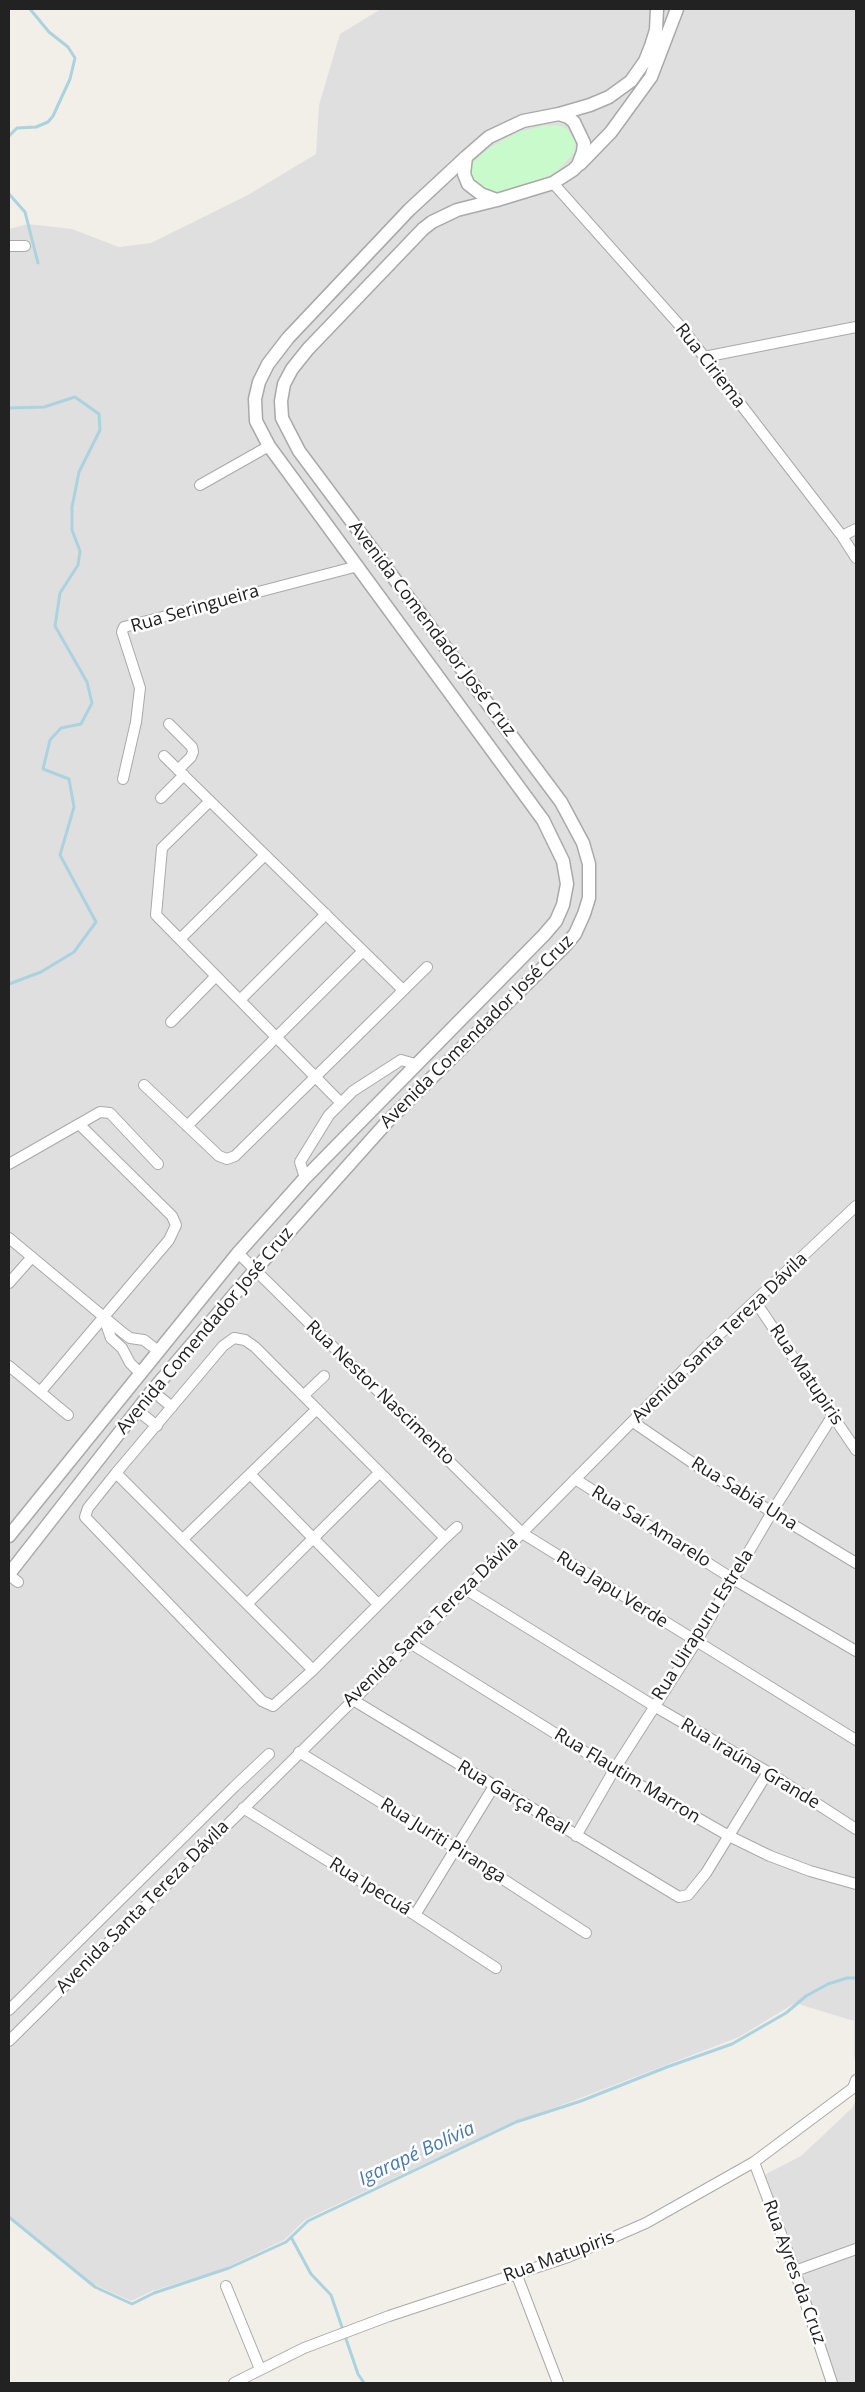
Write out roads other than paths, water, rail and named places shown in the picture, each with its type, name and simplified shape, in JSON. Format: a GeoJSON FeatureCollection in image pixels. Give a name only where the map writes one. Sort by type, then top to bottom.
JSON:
{"type":"FeatureCollection","features":[{"type":"Feature","properties":{"kind":"street"},"geometry":{"type":"LineString","coordinates":[[559,114],[609,97],[631,82],[645,61],[651,46],[656,30],[657,9]]}},
{"type":"Feature","properties":{"kind":"street"},"geometry":{"type":"LineString","coordinates":[[578,165],[611,132],[651,77],[676,9]]}},
{"type":"Feature","properties":{"kind":"street"},"geometry":{"type":"LineString","coordinates":[[559,114],[568,117],[574,122],[582,136],[583,152],[578,165]]}},
{"type":"Feature","properties":{"kind":"street","name":"Avenida Comendador José Cruz"},"geometry":{"type":"LineString","coordinates":[[9,1536],[238,1253],[305,1178],[415,1064],[544,935],[560,913],[566,884],[563,861],[542,820],[270,446],[256,421],[255,412],[259,382],[268,364],[288,338],[410,210],[480,143],[498,132],[523,121],[559,114]]}},
{"type":"Feature","properties":{"kind":"street"},"geometry":{"type":"LineString","coordinates":[[466,157],[464,174],[468,184],[481,194],[497,200]]}},
{"type":"Feature","properties":{"kind":"street","name":"Avenida Comendador José Cruz"},"geometry":{"type":"LineString","coordinates":[[12,1577],[137,1410],[255,1270],[388,1121],[575,934],[589,898],[589,864],[587,853],[561,802],[299,451],[282,418],[281,401],[284,384],[292,369],[423,229],[432,222],[457,210],[553,183],[578,165]]}},
{"type":"Feature","properties":{"kind":"street","name":"Rua Ciriema"},"geometry":{"type":"LineString","coordinates":[[553,183],[645,285],[704,356],[842,536],[856,558]]}},
{"type":"Feature","properties":{"kind":"street"},"geometry":{"type":"LineString","coordinates":[[9,246],[25,246]]}},
{"type":"Feature","properties":{"kind":"street"},"geometry":{"type":"LineString","coordinates":[[704,356],[856,327]]}},
{"type":"Feature","properties":{"kind":"street"},"geometry":{"type":"LineString","coordinates":[[200,485],[270,446]]}},
{"type":"Feature","properties":{"kind":"street"},"geometry":{"type":"LineString","coordinates":[[842,536],[856,529]]}},
{"type":"Feature","properties":{"kind":"street","name":"Rua Seringueira"},"geometry":{"type":"LineString","coordinates":[[123,779],[136,722],[140,688],[122,632],[124,626],[358,566]]}},
{"type":"Feature","properties":{"kind":"street"},"geometry":{"type":"LineString","coordinates":[[161,798],[192,757],[193,752],[192,747],[169,724]]}},
{"type":"Feature","properties":{"kind":"street"},"geometry":{"type":"LineString","coordinates":[[164,756],[403,990]]}},
{"type":"Feature","properties":{"kind":"street"},"geometry":{"type":"LineString","coordinates":[[210,801],[162,848],[156,915],[341,1103]]}},
{"type":"Feature","properties":{"kind":"street"},"geometry":{"type":"LineString","coordinates":[[180,939],[265,855]]}},
{"type":"Feature","properties":{"kind":"street"},"geometry":{"type":"LineString","coordinates":[[240,1000],[326,914]]}},
{"type":"Feature","properties":{"kind":"street"},"geometry":{"type":"LineString","coordinates":[[187,1126],[363,950]]}},
{"type":"Feature","properties":{"kind":"street"},"geometry":{"type":"LineString","coordinates":[[144,1085],[219,1156],[227,1158],[236,1156],[427,967]]}},
{"type":"Feature","properties":{"kind":"street"},"geometry":{"type":"LineString","coordinates":[[171,1022],[216,976]]}},
{"type":"Feature","properties":{"kind":"street"},"geometry":{"type":"LineString","coordinates":[[305,1178],[300,1162],[329,1116],[341,1103],[354,1091],[401,1060],[415,1064]]}},
{"type":"Feature","properties":{"kind":"street"},"geometry":{"type":"LineString","coordinates":[[9,1164],[100,1112],[105,1111],[115,1118],[158,1164]]}},
{"type":"Feature","properties":{"kind":"street"},"geometry":{"type":"LineString","coordinates":[[41,1391],[169,1240],[176,1225],[172,1216],[79,1124]]}},
{"type":"Feature","properties":{"kind":"street","name":"Avenida Santa Tereza Dávila"},"geometry":{"type":"LineString","coordinates":[[9,2040],[755,1300],[856,1206]]}},
{"type":"Feature","properties":{"kind":"street"},"geometry":{"type":"LineString","coordinates":[[9,1238],[127,1336],[144,1340],[158,1351]]}},
{"type":"Feature","properties":{"kind":"street","name":"Rua Nestor Nascimento"},"geometry":{"type":"LineString","coordinates":[[238,1253],[522,1533]]}},
{"type":"Feature","properties":{"kind":"street"},"geometry":{"type":"LineString","coordinates":[[9,1283],[32,1257]]}},
{"type":"Feature","properties":{"kind":"street","name":"Rua Matupiris"},"geometry":{"type":"LineString","coordinates":[[755,1300],[856,1450]]}},
{"type":"Feature","properties":{"kind":"street"},"geometry":{"type":"LineString","coordinates":[[104,1317],[111,1338],[140,1373]]}},
{"type":"Feature","properties":{"kind":"street"},"geometry":{"type":"LineString","coordinates":[[445,1538],[304,1395],[249,1342],[241,1338],[234,1338],[223,1346],[116,1473],[85,1513],[88,1522],[262,1701],[273,1706],[313,1670],[457,1527]]}},
{"type":"Feature","properties":{"kind":"street"},"geometry":{"type":"LineString","coordinates":[[9,1366],[68,1415]]}},
{"type":"Feature","properties":{"kind":"street"},"geometry":{"type":"LineString","coordinates":[[304,1395],[324,1376]]}},
{"type":"Feature","properties":{"kind":"street"},"geometry":{"type":"LineString","coordinates":[[161,1398],[172,1407]]}},
{"type":"Feature","properties":{"kind":"street"},"geometry":{"type":"LineString","coordinates":[[184,1538],[317,1409]]}},
{"type":"Feature","properties":{"kind":"street"},"geometry":{"type":"LineString","coordinates":[[137,1410],[156,1426]]}},
{"type":"Feature","properties":{"kind":"street","name":"Rua Uirapuru Estrela"},"geometry":{"type":"LineString","coordinates":[[576,1836],[614,1770],[696,1642],[772,1512],[832,1415]]}},
{"type":"Feature","properties":{"kind":"street","name":"Rua Sabiá Una"},"geometry":{"type":"LineString","coordinates":[[633,1422],[703,1470],[856,1563]]}},
{"type":"Feature","properties":{"kind":"street"},"geometry":{"type":"LineString","coordinates":[[116,1473],[184,1538],[313,1670]]}},
{"type":"Feature","properties":{"kind":"street"},"geometry":{"type":"LineString","coordinates":[[248,1603],[379,1473]]}},
{"type":"Feature","properties":{"kind":"street"},"geometry":{"type":"LineString","coordinates":[[250,1474],[378,1604]]}},
{"type":"Feature","properties":{"kind":"street","name":"Rua Saí Amarelo"},"geometry":{"type":"LineString","coordinates":[[575,1479],[733,1579],[856,1651]]}},
{"type":"Feature","properties":{"kind":"street","name":"Rua Japu Verde"},"geometry":{"type":"LineString","coordinates":[[522,1533],[856,1740]]}},
{"type":"Feature","properties":{"kind":"street","name":"Rua Iraúna Grande"},"geometry":{"type":"LineString","coordinates":[[465,1589],[654,1706],[768,1772],[856,1829]]}},
{"type":"Feature","properties":{"kind":"street","name":"Rua Flautim Marron"},"geometry":{"type":"LineString","coordinates":[[410,1643],[614,1770],[729,1836],[778,1859],[856,1884]]}},
{"type":"Feature","properties":{"kind":"street","name":"Rua Garça Real"},"geometry":{"type":"LineString","coordinates":[[353,1700],[576,1836],[683,1897],[688,1895],[706,1873],[729,1836]]}},
{"type":"Feature","properties":{"kind":"street","name":"Rua Juriti Piranga"},"geometry":{"type":"LineString","coordinates":[[299,1752],[455,1848],[586,1933]]}},
{"type":"Feature","properties":{"kind":"street"},"geometry":{"type":"LineString","coordinates":[[9,2010],[269,1754]]}},
{"type":"Feature","properties":{"kind":"street"},"geometry":{"type":"LineString","coordinates":[[729,1836],[768,1772]]}},
{"type":"Feature","properties":{"kind":"street"},"geometry":{"type":"LineString","coordinates":[[415,1915],[494,1786]]}},
{"type":"Feature","properties":{"kind":"street","name":"Rua Ipecuá"},"geometry":{"type":"LineString","coordinates":[[243,1808],[496,1968]]}},
{"type":"Feature","properties":{"kind":"street","name":"Rua Matupiris"},"geometry":{"type":"LineString","coordinates":[[234,2383],[304,2348],[353,2328],[568,2257],[646,2223],[754,2162],[855,2086]]}},
{"type":"Feature","properties":{"kind":"street","name":"Rua Ayres da Cruz"},"geometry":{"type":"LineString","coordinates":[[754,2162],[796,2271],[832,2383]]}},
{"type":"Feature","properties":{"kind":"street"},"geometry":{"type":"LineString","coordinates":[[796,2271],[856,2249]]}},
{"type":"Feature","properties":{"kind":"street"},"geometry":{"type":"LineString","coordinates":[[516,2273],[558,2383]]}},
{"type":"Feature","properties":{"kind":"street"},"geometry":{"type":"LineString","coordinates":[[226,2286],[260,2369]]}},
{"type":"Feature","properties":{"kind":"waterway"},"geometry":{"type":"LineString","coordinates":[[9,136],[17,128],[36,127],[48,122],[53,116],[70,79],[75,58],[68,47],[49,32],[30,9]]}},
{"type":"Feature","properties":{"kind":"waterway"},"geometry":{"type":"LineString","coordinates":[[9,194],[25,212],[38,263]]}},
{"type":"Feature","properties":{"kind":"waterway"},"geometry":{"type":"LineString","coordinates":[[9,408],[44,407],[75,397],[99,414],[100,430],[79,472],[72,507],[72,530],[80,551],[78,565],[60,593],[55,626],[87,682],[92,703],[81,724],[61,728],[50,740],[43,769],[69,779],[74,807],[60,855],[96,922],[74,952],[41,972],[9,984]]}},
{"type":"Feature","properties":{"kind":"waterway","name":"Igarapé Bolívia"},"geometry":{"type":"LineString","coordinates":[[9,2217],[95,2287],[132,2304],[154,2293],[229,2268],[286,2242],[308,2221],[516,2122],[581,2101],[732,2044],[786,2013],[806,1996],[828,1984],[847,1978],[856,1978]]}},
{"type":"Feature","properties":{"kind":"waterway"},"geometry":{"type":"LineString","coordinates":[[291,2237],[311,2274],[331,2295],[358,2374],[364,2383]]}}]}
